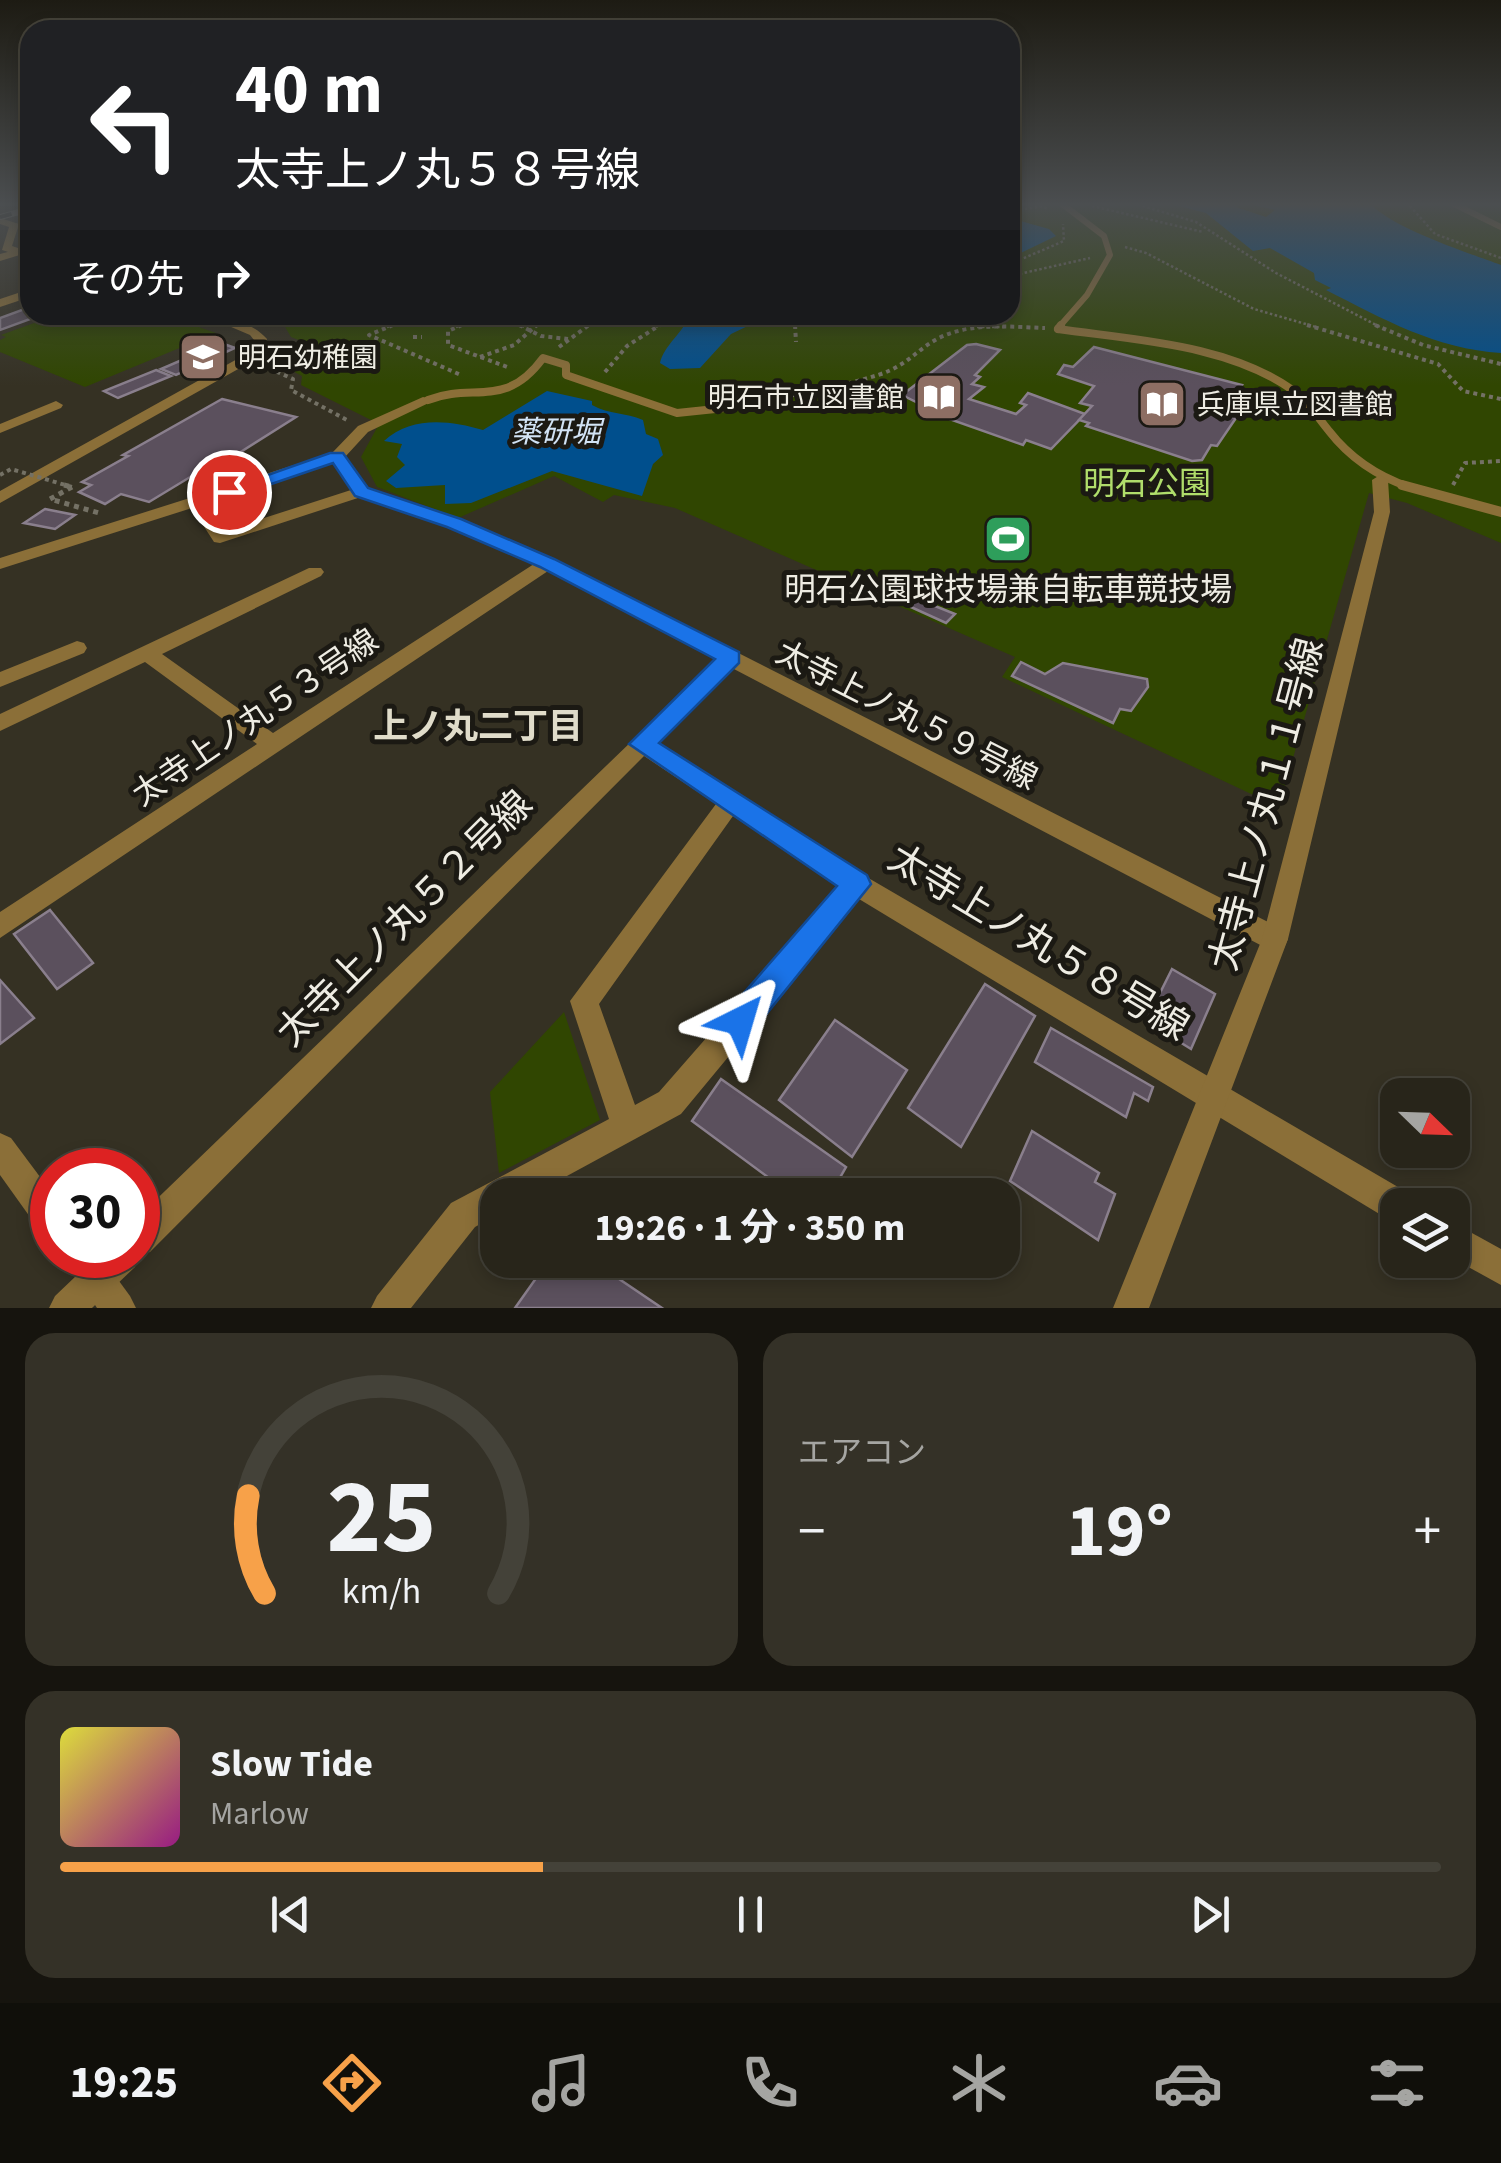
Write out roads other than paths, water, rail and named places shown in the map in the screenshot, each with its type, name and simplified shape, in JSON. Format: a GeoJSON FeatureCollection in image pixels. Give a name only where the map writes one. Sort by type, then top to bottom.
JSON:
{"type":"FeatureCollection","features":[{"type":"Feature","properties":{"kind":"street"},"geometry":{"type":"LineString","coordinates":[[0,498],[248,359],[260,339],[254,332],[235,325]]}},
{"type":"Feature","properties":{"kind":"street"},"geometry":{"type":"LineString","coordinates":[[0,564],[336,456],[363,429],[428,400]]}},
{"type":"Feature","properties":{"kind":"street"},"geometry":{"type":"LineString","coordinates":[[0,429],[56,405]]}},
{"type":"Feature","properties":{"kind":"street"},"geometry":{"type":"LineString","coordinates":[[196,502],[220,538],[362,492],[336,456]]}},
{"type":"Feature","properties":{"kind":"street","name":"太寺上ノ丸１１号線"},"geometry":{"type":"LineString","coordinates":[[1131,1308],[1275,939],[1382,512],[1380,480]]}},
{"type":"Feature","properties":{"kind":"street","name":"太寺上ノ丸５９号線"},"geometry":{"type":"LineString","coordinates":[[362,492],[454,523],[547,563],[1275,939]]}},
{"type":"Feature","properties":{"kind":"street","name":"太寺上ノ丸５３号線"},"geometry":{"type":"LineString","coordinates":[[0,926],[547,563]]}},
{"type":"Feature","properties":{"kind":"street"},"geometry":{"type":"LineString","coordinates":[[0,723],[315,572]]}},
{"type":"Feature","properties":{"kind":"street"},"geometry":{"type":"LineString","coordinates":[[0,680],[77,648]]}},
{"type":"Feature","properties":{"kind":"street"},"geometry":{"type":"LineString","coordinates":[[147,653],[272,744]]}},
{"type":"Feature","properties":{"kind":"street","name":"太寺上ノ丸５２号線"},"geometry":{"type":"LineString","coordinates":[[160,1218],[730,657]]}},
{"type":"Feature","properties":{"kind":"street","name":"太寺上ノ丸５８号線"},"geometry":{"type":"LineString","coordinates":[[642,744],[856,884],[1380,1195]]}},
{"type":"Feature","properties":{"kind":"street"},"geometry":{"type":"LineString","coordinates":[[627,1126],[584,1001],[732,800]]}},
{"type":"Feature","properties":{"kind":"street"},"geometry":{"type":"LineString","coordinates":[[531,1178],[670,1104],[856,884]]}},
{"type":"Feature","properties":{"kind":"street"},"geometry":{"type":"LineString","coordinates":[[6,1170],[30,1196]]}},
{"type":"Feature","properties":{"kind":"street"},"geometry":{"type":"LineString","coordinates":[[390,1308],[463,1214],[480,1205]]}},
{"type":"Feature","properties":{"kind":"street"},"geometry":{"type":"LineString","coordinates":[[1470,1250],[1501,1268]]}},
{"type":"Feature","properties":{"kind":"street"},"geometry":{"type":"LineString","coordinates":[[67,1308],[100,1278]]}},
{"type":"Feature","properties":{"kind":"lane"},"geometry":{"type":"LineString","coordinates":[[1105,264],[1088,295],[1058,329],[1196,353],[1281,385],[1295,392],[1317,422],[1380,480],[1501,512]]}},
{"type":"Feature","properties":{"kind":"lane"},"geometry":{"type":"LineString","coordinates":[[428,400],[438,394],[463,396],[496,390],[532,375],[543,358],[566,365],[566,375],[677,413],[725,408]]}},
{"type":"Feature","properties":{"kind":"water"},"geometry":{"type":"Polygon","coordinates":[[[1298,264],[1501,265],[1501,353],[1454,346],[1389,322],[1326,290],[1331,288],[1315,280],[1314,273],[1298,264]]]}},
{"type":"Feature","properties":{"kind":"water"},"geometry":{"type":"Polygon","coordinates":[[[750,325],[731,334],[700,368],[670,369],[660,363],[683,328],[750,325]]]}},
{"type":"Feature","properties":{"kind":"water","name":"薬研堀"},"geometry":{"type":"Polygon","coordinates":[[[547,391],[592,401],[599,408],[643,420],[646,434],[658,439],[663,455],[653,464],[642,496],[552,471],[471,503],[445,504],[445,485],[396,488],[386,481],[405,465],[397,457],[402,444],[384,441],[395,433],[431,422],[483,430],[547,391]]]}},
{"type":"Feature","properties":{"kind":"place","name":"明石幼稚園"},"geometry":{"type":"Point","coordinates":[203,357]}},
{"type":"Feature","properties":{"kind":"place","name":"明石市立図書館"},"geometry":{"type":"Point","coordinates":[939,397]}},
{"type":"Feature","properties":{"kind":"place","name":"兵庫県立図書館"},"geometry":{"type":"Point","coordinates":[1162,404]}},
{"type":"Feature","properties":{"kind":"place","name":"明石公園球技場兼自転車競技場"},"geometry":{"type":"Point","coordinates":[1008,539]}},
{"type":"Feature","properties":{"kind":"district","name":"上ノ丸二丁目"},"geometry":{"type":"Point","coordinates":[478,726]}},
{"type":"Feature","properties":{"kind":"park label","name":"明石公園"},"geometry":{"type":"Point","coordinates":[1147,483]}}]}
